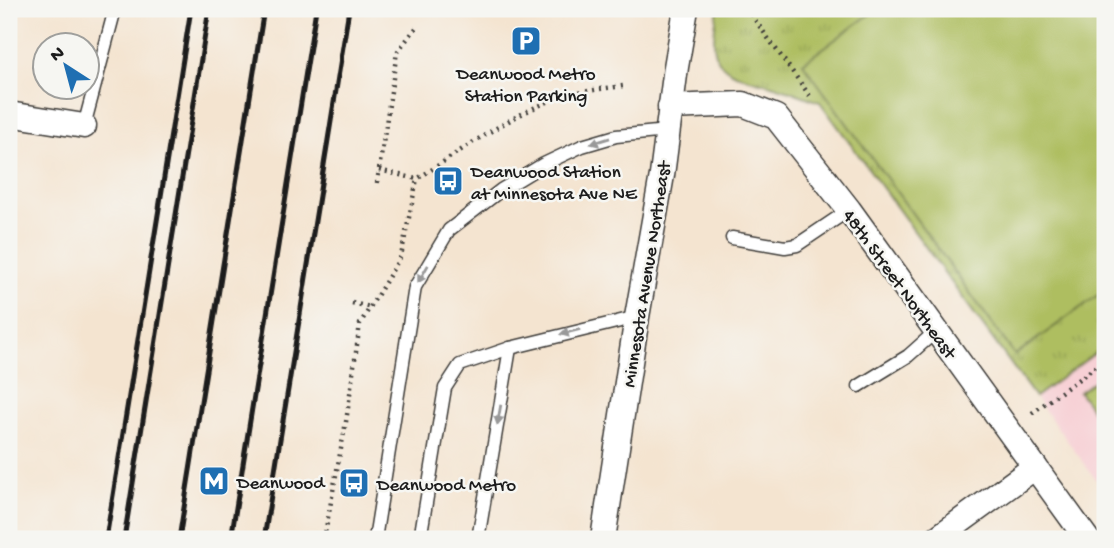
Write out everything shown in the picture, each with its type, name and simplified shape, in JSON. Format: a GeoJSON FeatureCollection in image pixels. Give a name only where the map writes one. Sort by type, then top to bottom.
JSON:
{"type":"FeatureCollection","features":[{"type":"Feature","properties":{"kind":"street","name":"Minnesota Avenue Northeast"},"geometry":{"type":"LineString","coordinates":[[603,539],[686,9]]}},
{"type":"Feature","properties":{"kind":"street","name":"48th Street Northeast"},"geometry":{"type":"LineString","coordinates":[[668,119],[743,104],[776,117],[849,210],[1087,539]]}},
{"type":"Feature","properties":{"kind":"street"},"geometry":{"type":"LineString","coordinates":[[9,114],[84,126]]}},
{"type":"Feature","properties":{"kind":"street"},"geometry":{"type":"LineString","coordinates":[[936,539],[1035,467]]}},
{"type":"Feature","properties":{"kind":"lane"},"geometry":{"type":"LineString","coordinates":[[84,126],[115,9]]}},
{"type":"Feature","properties":{"kind":"lane"},"geometry":{"type":"LineString","coordinates":[[374,539],[415,288],[449,230],[501,190],[544,164],[582,146],[668,119]]}},
{"type":"Feature","properties":{"kind":"lane"},"geometry":{"type":"LineString","coordinates":[[732,238],[785,247],[797,245],[849,210]]}},
{"type":"Feature","properties":{"kind":"lane"},"geometry":{"type":"LineString","coordinates":[[420,539],[445,388],[460,365],[510,348],[637,317]]}},
{"type":"Feature","properties":{"kind":"lane"},"geometry":{"type":"LineString","coordinates":[[859,386],[908,356],[936,331]]}},
{"type":"Feature","properties":{"kind":"lane"},"geometry":{"type":"LineString","coordinates":[[478,539],[510,348]]}},
{"type":"Feature","properties":{"kind":"path"},"geometry":{"type":"LineString","coordinates":[[747,9],[810,96]]}},
{"type":"Feature","properties":{"kind":"path"},"geometry":{"type":"LineString","coordinates":[[377,183],[397,52],[416,28]]}},
{"type":"Feature","properties":{"kind":"path"},"geometry":{"type":"LineString","coordinates":[[324,539],[346,422],[360,324],[401,256],[417,179],[503,124],[553,100],[591,90],[622,86]]}},
{"type":"Feature","properties":{"kind":"path"},"geometry":{"type":"LineString","coordinates":[[379,170],[417,179]]}},
{"type":"Feature","properties":{"kind":"path"},"geometry":{"type":"LineString","coordinates":[[352,303],[370,307]]}},
{"type":"Feature","properties":{"kind":"path"},"geometry":{"type":"LineString","coordinates":[[1031,413],[1105,360]]}},
{"type":"Feature","properties":{"kind":"shaded area"},"geometry":{"type":"Polygon","coordinates":[[[1105,346],[1105,492],[1035,397],[1105,346]]]}},
{"type":"Feature","properties":{"kind":"green space"},"geometry":{"type":"Polygon","coordinates":[[[718,9],[1105,9],[1105,346],[1035,397],[820,102],[737,75],[720,62],[714,42],[718,9]]]}},
{"type":"Feature","properties":{"kind":"green space"},"geometry":{"type":"Polygon","coordinates":[[[877,9],[1105,9],[1105,290],[1015,355],[803,63],[877,9]]]}},
{"type":"Feature","properties":{"kind":"green space"},"geometry":{"type":"Polygon","coordinates":[[[1105,373],[1105,427],[1079,392],[1105,373]]]}},
{"type":"Feature","properties":{"kind":"railway"},"geometry":{"type":"LineString","coordinates":[[106,539],[191,9]]}},
{"type":"Feature","properties":{"kind":"railway"},"geometry":{"type":"LineString","coordinates":[[124,539],[209,9]]}},
{"type":"Feature","properties":{"kind":"railway"},"geometry":{"type":"LineString","coordinates":[[179,539],[264,9]]}},
{"type":"Feature","properties":{"kind":"railway"},"geometry":{"type":"LineString","coordinates":[[231,539],[316,9]]}},
{"type":"Feature","properties":{"kind":"railway"},"geometry":{"type":"LineString","coordinates":[[264,539],[349,9]]}},
{"type":"Feature","properties":{"kind":"place","name":"Deanwood Metro Station Parking"},"geometry":{"type":"Point","coordinates":[526,41]}},
{"type":"Feature","properties":{"kind":"place","name":"Deanwood Station at Minnesota Ave NE"},"geometry":{"type":"Point","coordinates":[448,181]}},
{"type":"Feature","properties":{"kind":"place","name":"Deanwood"},"geometry":{"type":"Point","coordinates":[214,481]}},
{"type":"Feature","properties":{"kind":"place","name":"Deanwood Metro"},"geometry":{"type":"Point","coordinates":[354,483]}}]}
